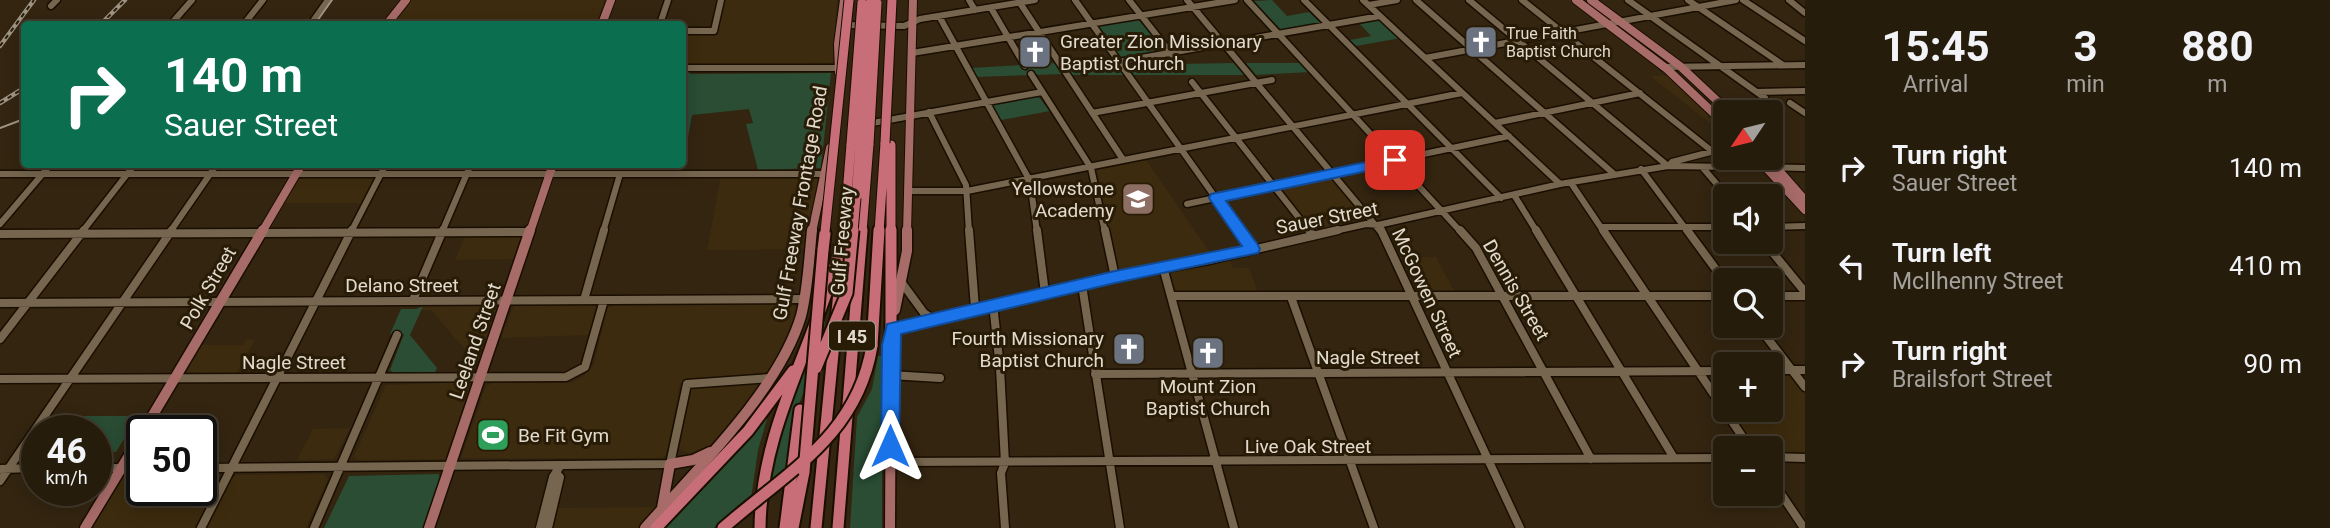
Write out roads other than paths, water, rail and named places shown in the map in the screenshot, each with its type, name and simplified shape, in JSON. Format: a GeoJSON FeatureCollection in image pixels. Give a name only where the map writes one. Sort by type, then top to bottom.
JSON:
{"type":"FeatureCollection","features":[{"type":"Feature","properties":{"kind":"highway"},"geometry":{"type":"LineString","coordinates":[[800,528],[846,0]]}},
{"type":"Feature","properties":{"kind":"highway"},"geometry":{"type":"LineString","coordinates":[[891,345],[888,143],[892,0]]}},
{"type":"Feature","properties":{"kind":"highway","name":"Gulf Freeway"},"geometry":{"type":"LineString","coordinates":[[785,528],[800,410],[847,293],[870,2]]}},
{"type":"Feature","properties":{"kind":"highway","name":"Gulf Freeway"},"geometry":{"type":"LineString","coordinates":[[838,528],[870,2]]}},
{"type":"Feature","properties":{"kind":"highway"},"geometry":{"type":"LineString","coordinates":[[723,528],[834,432],[848,416],[864,384],[872,346],[888,143]]}},
{"type":"Feature","properties":{"kind":"highway","name":"Gulf Freeway"},"geometry":{"type":"LineString","coordinates":[[816,528],[844,239],[860,144]]}},
{"type":"Feature","properties":{"kind":"highway"},"geometry":{"type":"LineString","coordinates":[[760,528],[758,501],[767,449],[828,294],[844,239]]}},
{"type":"Feature","properties":{"kind":"highway"},"geometry":{"type":"LineString","coordinates":[[656,528],[748,431],[804,354]]}},
{"type":"Feature","properties":{"kind":"highway"},"geometry":{"type":"LineString","coordinates":[[793,528],[804,472]]}},
{"type":"Feature","properties":{"kind":"main road"},"geometry":{"type":"LineString","coordinates":[[396,11],[399,0]]}},
{"type":"Feature","properties":{"kind":"main road"},"geometry":{"type":"LineString","coordinates":[[389,21],[406,0]]}},
{"type":"Feature","properties":{"kind":"main road"},"geometry":{"type":"LineString","coordinates":[[603,21],[611,0]]}},
{"type":"Feature","properties":{"kind":"main road","name":"Gulf Freeway Frontage Road"},"geometry":{"type":"LineString","coordinates":[[645,528],[722,444],[770,378],[795,332],[804,299],[813,228],[834,131],[841,25],[846,0]]}},
{"type":"Feature","properties":{"kind":"main road"},"geometry":{"type":"LineString","coordinates":[[890,528],[891,345],[907,251],[913,0]]}},
{"type":"Feature","properties":{"kind":"main road"},"geometry":{"type":"LineString","coordinates":[[1576,0],[1663,66],[1713,112]]}},
{"type":"Feature","properties":{"kind":"main road"},"geometry":{"type":"LineString","coordinates":[[1591,0],[1680,66],[1716,100]]}},
{"type":"Feature","properties":{"kind":"main road","name":"Polk Street"},"geometry":{"type":"LineString","coordinates":[[153,415],[300,169]]}},
{"type":"Feature","properties":{"kind":"main road","name":"Leeland Street"},"geometry":{"type":"LineString","coordinates":[[429,528],[552,169]]}},
{"type":"Feature","properties":{"kind":"main road"},"geometry":{"type":"LineString","coordinates":[[1774,170],[1805,200]]}},
{"type":"Feature","properties":{"kind":"main road"},"geometry":{"type":"LineString","coordinates":[[1774,170],[1805,210]]}},
{"type":"Feature","properties":{"kind":"main road"},"geometry":{"type":"LineString","coordinates":[[662,510],[670,464],[703,457],[722,444]]}},
{"type":"Feature","properties":{"kind":"main road","name":"Polk Street"},"geometry":{"type":"LineString","coordinates":[[85,528],[126,460]]}},
{"type":"Feature","properties":{"kind":"street"},"geometry":{"type":"LineString","coordinates":[[51,6],[57,0]]}},
{"type":"Feature","properties":{"kind":"street"},"geometry":{"type":"LineString","coordinates":[[174,21],[192,0]]}},
{"type":"Feature","properties":{"kind":"street"},"geometry":{"type":"LineString","coordinates":[[246,21],[262,0]]}},
{"type":"Feature","properties":{"kind":"street"},"geometry":{"type":"LineString","coordinates":[[313,21],[328,0]]}},
{"type":"Feature","properties":{"kind":"street"},"geometry":{"type":"LineString","coordinates":[[661,21],[668,0]]}},
{"type":"Feature","properties":{"kind":"street"},"geometry":{"type":"LineString","coordinates":[[686,31],[714,31],[720,0]]}},
{"type":"Feature","properties":{"kind":"street"},"geometry":{"type":"LineString","coordinates":[[969,0],[975,10]]}},
{"type":"Feature","properties":{"kind":"street"},"geometry":{"type":"LineString","coordinates":[[841,25],[904,26],[939,16],[1035,0]]}},
{"type":"Feature","properties":{"kind":"street"},"geometry":{"type":"LineString","coordinates":[[1074,0],[1252,249]]}},
{"type":"Feature","properties":{"kind":"street"},"geometry":{"type":"LineString","coordinates":[[1129,0],[1177,61]]}},
{"type":"Feature","properties":{"kind":"street","name":"McGowen Street"},"geometry":{"type":"LineString","coordinates":[[1186,0],[1378,225],[1520,528]]}},
{"type":"Feature","properties":{"kind":"street"},"geometry":{"type":"LineString","coordinates":[[912,53],[1235,0]]}},
{"type":"Feature","properties":{"kind":"street","name":"Dennis Street"},"geometry":{"type":"LineString","coordinates":[[1247,0],[1476,248],[1591,459]]}},
{"type":"Feature","properties":{"kind":"street"},"geometry":{"type":"LineString","coordinates":[[1304,0],[1502,198]]}},
{"type":"Feature","properties":{"kind":"street"},"geometry":{"type":"LineString","coordinates":[[1366,3],[1397,0]]}},
{"type":"Feature","properties":{"kind":"street"},"geometry":{"type":"LineString","coordinates":[[1416,0],[1614,174]]}},
{"type":"Feature","properties":{"kind":"street"},"geometry":{"type":"LineString","coordinates":[[1469,0],[1668,166],[1713,168]]}},
{"type":"Feature","properties":{"kind":"street"},"geometry":{"type":"LineString","coordinates":[[1522,0],[1713,151]]}},
{"type":"Feature","properties":{"kind":"street"},"geometry":{"type":"LineString","coordinates":[[1628,0],[1765,98]]}},
{"type":"Feature","properties":{"kind":"street"},"geometry":{"type":"LineString","coordinates":[[1688,0],[1783,65]]}},
{"type":"Feature","properties":{"kind":"street"},"geometry":{"type":"LineString","coordinates":[[1425,58],[1736,0]]}},
{"type":"Feature","properties":{"kind":"street"},"geometry":{"type":"LineString","coordinates":[[1743,0],[1805,41]]}},
{"type":"Feature","properties":{"kind":"street"},"geometry":{"type":"LineString","coordinates":[[1789,0],[1805,13]]}},
{"type":"Feature","properties":{"kind":"street"},"geometry":{"type":"LineString","coordinates":[[1022,1],[1039,32],[1122,158]]}},
{"type":"Feature","properties":{"kind":"street"},"geometry":{"type":"LineString","coordinates":[[1366,3],[1560,184]]}},
{"type":"Feature","properties":{"kind":"street"},"geometry":{"type":"LineString","coordinates":[[991,8],[1025,66]]}},
{"type":"Feature","properties":{"kind":"street"},"geometry":{"type":"LineString","coordinates":[[939,16],[1029,178],[1045,293]]}},
{"type":"Feature","properties":{"kind":"street"},"geometry":{"type":"LineString","coordinates":[[1118,62],[1380,16]]}},
{"type":"Feature","properties":{"kind":"street"},"geometry":{"type":"LineString","coordinates":[[1663,66],[1805,65]]}},
{"type":"Feature","properties":{"kind":"street"},"geometry":{"type":"LineString","coordinates":[[686,68],[839,68]]}},
{"type":"Feature","properties":{"kind":"street"},"geometry":{"type":"LineString","coordinates":[[1031,74],[1092,172],[1115,277]]}},
{"type":"Feature","properties":{"kind":"street"},"geometry":{"type":"LineString","coordinates":[[1092,113],[1272,79]]}},
{"type":"Feature","properties":{"kind":"street"},"geometry":{"type":"LineString","coordinates":[[1192,82],[1313,236]]}},
{"type":"Feature","properties":{"kind":"street"},"geometry":{"type":"LineString","coordinates":[[1756,92],[1805,91]]}},
{"type":"Feature","properties":{"kind":"street"},"geometry":{"type":"LineString","coordinates":[[834,131],[1042,92]]}},
{"type":"Feature","properties":{"kind":"street"},"geometry":{"type":"LineString","coordinates":[[909,191],[967,191],[1122,158],[1462,93]]}},
{"type":"Feature","properties":{"kind":"street"},"geometry":{"type":"LineString","coordinates":[[1494,123],[1640,93]]}},
{"type":"Feature","properties":{"kind":"street"},"geometry":{"type":"LineString","coordinates":[[1790,103],[1805,113]]}},
{"type":"Feature","properties":{"kind":"street"},"geometry":{"type":"LineString","coordinates":[[929,112],[967,191],[975,308]]}},
{"type":"Feature","properties":{"kind":"street"},"geometry":{"type":"LineString","coordinates":[[1187,204],[1509,136]]}},
{"type":"Feature","properties":{"kind":"street","name":"Sauer Street"},"geometry":{"type":"LineString","coordinates":[[893,329],[1115,277],[1209,260],[1366,224],[1378,225],[1560,184],[1668,166],[1672,162],[1713,152]]}},
{"type":"Feature","properties":{"kind":"street"},"geometry":{"type":"LineString","coordinates":[[0,224],[48,168]]}},
{"type":"Feature","properties":{"kind":"street"},"geometry":{"type":"LineString","coordinates":[[0,339],[132,168]]}},
{"type":"Feature","properties":{"kind":"street"},"geometry":{"type":"LineString","coordinates":[[0,481],[4,468],[70,379],[215,168]]}},
{"type":"Feature","properties":{"kind":"street"},"geometry":{"type":"LineString","coordinates":[[413,300],[470,168]]}},
{"type":"Feature","properties":{"kind":"street"},"geometry":{"type":"LineString","coordinates":[[1703,168],[1717,184]]}},
{"type":"Feature","properties":{"kind":"street"},"geometry":{"type":"LineString","coordinates":[[1783,168],[1805,168]]}},
{"type":"Feature","properties":{"kind":"street"},"geometry":{"type":"LineString","coordinates":[[0,174],[211,174],[300,169],[468,173],[552,169],[620,174],[825,174]]}},
{"type":"Feature","properties":{"kind":"street"},"geometry":{"type":"LineString","coordinates":[[201,528],[384,169]]}},
{"type":"Feature","properties":{"kind":"street"},"geometry":{"type":"LineString","coordinates":[[1640,169],[1715,268]]}},
{"type":"Feature","properties":{"kind":"street"},"geometry":{"type":"LineString","coordinates":[[584,300],[620,174]]}},
{"type":"Feature","properties":{"kind":"street"},"geometry":{"type":"LineString","coordinates":[[1572,183],[1743,436]]}},
{"type":"Feature","properties":{"kind":"street"},"geometry":{"type":"LineString","coordinates":[[1514,195],[1674,458]]}},
{"type":"Feature","properties":{"kind":"street"},"geometry":{"type":"LineString","coordinates":[[1783,227],[1805,226]]}},
{"type":"Feature","properties":{"kind":"street"},"geometry":{"type":"LineString","coordinates":[[1601,227],[1713,227]]}},
{"type":"Feature","properties":{"kind":"street"},"geometry":{"type":"LineString","coordinates":[[0,234],[530,232]]}},
{"type":"Feature","properties":{"kind":"street"},"geometry":{"type":"LineString","coordinates":[[1773,254],[1805,294]]}},
{"type":"Feature","properties":{"kind":"street"},"geometry":{"type":"LineString","coordinates":[[1163,267],[1234,528]]}},
{"type":"Feature","properties":{"kind":"street"},"geometry":{"type":"LineString","coordinates":[[902,283],[925,313],[934,319]]}},
{"type":"Feature","properties":{"kind":"street"},"geometry":{"type":"LineString","coordinates":[[1082,285],[1120,528]]}},
{"type":"Feature","properties":{"kind":"street"},"geometry":{"type":"LineString","coordinates":[[1783,295],[1805,294]]}},
{"type":"Feature","properties":{"kind":"street"},"geometry":{"type":"LineString","coordinates":[[1173,296],[1713,296]]}},
{"type":"Feature","properties":{"kind":"street"},"geometry":{"type":"LineString","coordinates":[[1291,297],[1374,528]]}},
{"type":"Feature","properties":{"kind":"street","name":"Delano Street"},"geometry":{"type":"LineString","coordinates":[[0,303],[804,299]]}},
{"type":"Feature","properties":{"kind":"street","name":"Nagle Street"},"geometry":{"type":"LineString","coordinates":[[0,379],[566,377],[586,367],[604,300]]}},
{"type":"Feature","properties":{"kind":"street"},"geometry":{"type":"LineString","coordinates":[[993,304],[1000,368],[1005,463],[1001,473],[1005,528]]}},
{"type":"Feature","properties":{"kind":"street"},"geometry":{"type":"LineString","coordinates":[[314,528],[397,335]]}},
{"type":"Feature","properties":{"kind":"street"},"geometry":{"type":"LineString","coordinates":[[1768,338],[1805,387]]}},
{"type":"Feature","properties":{"kind":"street"},"geometry":{"type":"LineString","coordinates":[[1783,370],[1805,370]]}},
{"type":"Feature","properties":{"kind":"street","name":"Nagle Street"},"geometry":{"type":"LineString","coordinates":[[1095,374],[1713,371]]}},
{"type":"Feature","properties":{"kind":"street"},"geometry":{"type":"LineString","coordinates":[[890,376],[940,378]]}},
{"type":"Feature","properties":{"kind":"street"},"geometry":{"type":"LineString","coordinates":[[217,467],[450,466],[559,470],[670,464],[684,386],[715,380],[770,378]]}},
{"type":"Feature","properties":{"kind":"street","name":"Live Oak Street"},"geometry":{"type":"LineString","coordinates":[[890,462],[1489,461],[1713,457]]}},
{"type":"Feature","properties":{"kind":"street"},"geometry":{"type":"LineString","coordinates":[[1783,457],[1805,458]]}},
{"type":"Feature","properties":{"kind":"street"},"geometry":{"type":"LineString","coordinates":[[112,468],[126,468]]}},
{"type":"Feature","properties":{"kind":"street"},"geometry":{"type":"LineString","coordinates":[[540,528],[553,477],[559,470]]}},
{"type":"Feature","properties":{"kind":"street"},"geometry":{"type":"LineString","coordinates":[[548,528],[560,478],[559,470]]}},
{"type":"Feature","properties":{"kind":"street"},"geometry":{"type":"LineString","coordinates":[[1783,497],[1804,528]]}},
{"type":"Feature","properties":{"kind":"tram line"},"geometry":{"type":"LineString","coordinates":[[317,21],[332,0]]}},
{"type":"Feature","properties":{"kind":"tram line"},"geometry":{"type":"LineString","coordinates":[[0,128],[21,120]]}},
{"type":"Feature","properties":{"kind":"railway"},"geometry":{"type":"LineString","coordinates":[[0,46],[34,0]]}},
{"type":"Feature","properties":{"kind":"railway"},"geometry":{"type":"LineString","coordinates":[[104,21],[125,0]]}},
{"type":"Feature","properties":{"kind":"railway"},"geometry":{"type":"LineString","coordinates":[[0,103],[21,90]]}},
{"type":"Feature","properties":{"kind":"place","name":"True Faith Baptist Church"},"geometry":{"type":"Point","coordinates":[1481,42]}},
{"type":"Feature","properties":{"kind":"place","name":"Greater Zion Missionary Baptist Church"},"geometry":{"type":"Point","coordinates":[1035,52]}},
{"type":"Feature","properties":{"kind":"place","name":"Yellowstone Academy"},"geometry":{"type":"Point","coordinates":[1138,199]}},
{"type":"Feature","properties":{"kind":"place","name":"Fourth Missionary Baptist Church"},"geometry":{"type":"Point","coordinates":[1129,349]}},
{"type":"Feature","properties":{"kind":"place","name":"Mount Zion Baptist Church"},"geometry":{"type":"Point","coordinates":[1208,353]}},
{"type":"Feature","properties":{"kind":"place","name":"Be Fit Gym"},"geometry":{"type":"Point","coordinates":[493,435]}}]}
